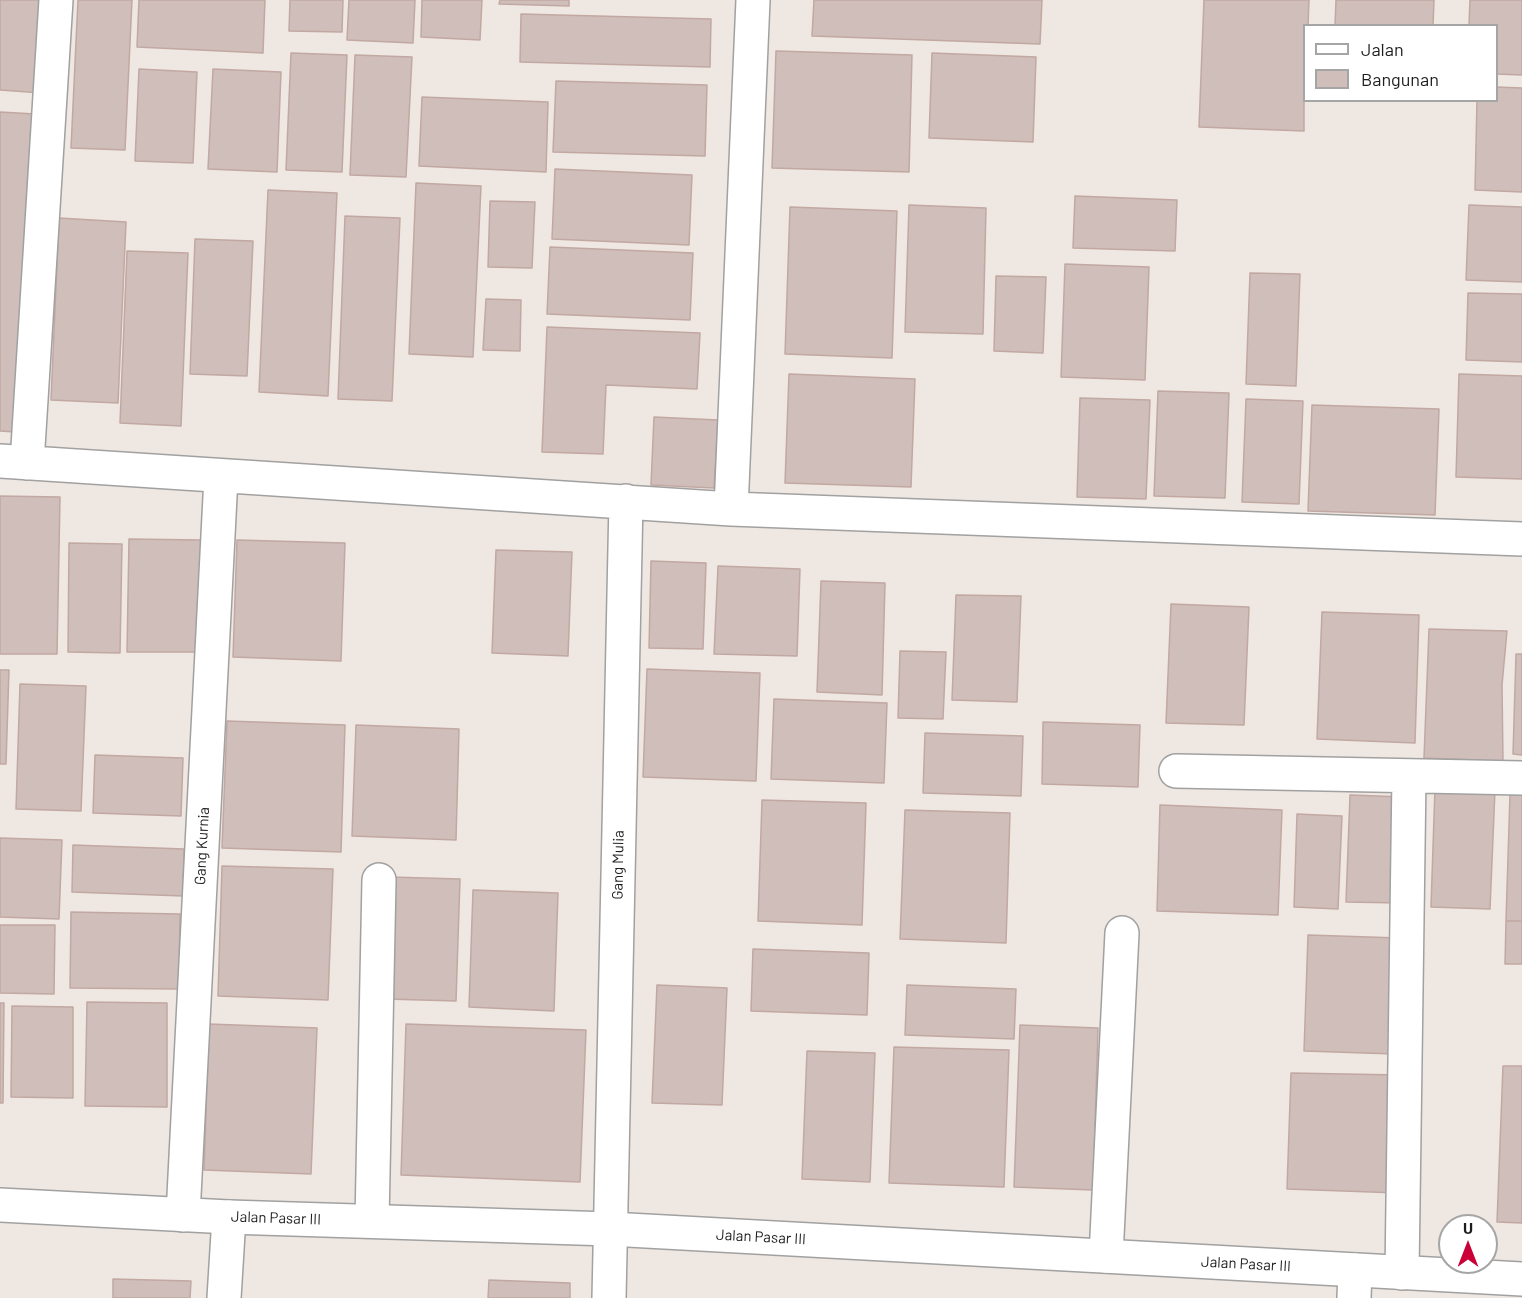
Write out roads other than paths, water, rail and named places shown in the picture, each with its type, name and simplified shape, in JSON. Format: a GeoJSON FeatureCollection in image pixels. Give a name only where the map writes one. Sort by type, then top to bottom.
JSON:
{"type":"FeatureCollection","features":[{"type":"Feature","properties":{"kind":"street"},"geometry":{"type":"LineString","coordinates":[[56,0],[14,453],[221,477],[731,509],[1522,539]]}},
{"type":"Feature","properties":{"kind":"street"},"geometry":{"type":"LineString","coordinates":[[731,509],[753,0]]}},
{"type":"Feature","properties":{"kind":"street","name":"Gang Kurnia"},"geometry":{"type":"LineString","coordinates":[[183,1215],[221,477]]}},
{"type":"Feature","properties":{"kind":"street","name":"Gang Mulia"},"geometry":{"type":"LineString","coordinates":[[609,1298],[626,501]]}},
{"type":"Feature","properties":{"kind":"street"},"geometry":{"type":"LineString","coordinates":[[1176,771],[1522,778]]}},
{"type":"Feature","properties":{"kind":"street"},"geometry":{"type":"LineString","coordinates":[[1402,1273],[1409,776]]}},
{"type":"Feature","properties":{"kind":"street"},"geometry":{"type":"LineString","coordinates":[[372,1221],[378,880]]}},
{"type":"Feature","properties":{"kind":"street"},"geometry":{"type":"LineString","coordinates":[[1106,1256],[1122,933]]}},
{"type":"Feature","properties":{"kind":"street","name":"Jalan Pasar III"},"geometry":{"type":"LineString","coordinates":[[0,1205],[229,1217],[610,1229],[1106,1256],[1355,1284],[1402,1273],[1522,1279]]}},
{"type":"Feature","properties":{"kind":"street"},"geometry":{"type":"LineString","coordinates":[[225,1298],[229,1217]]}}]}
